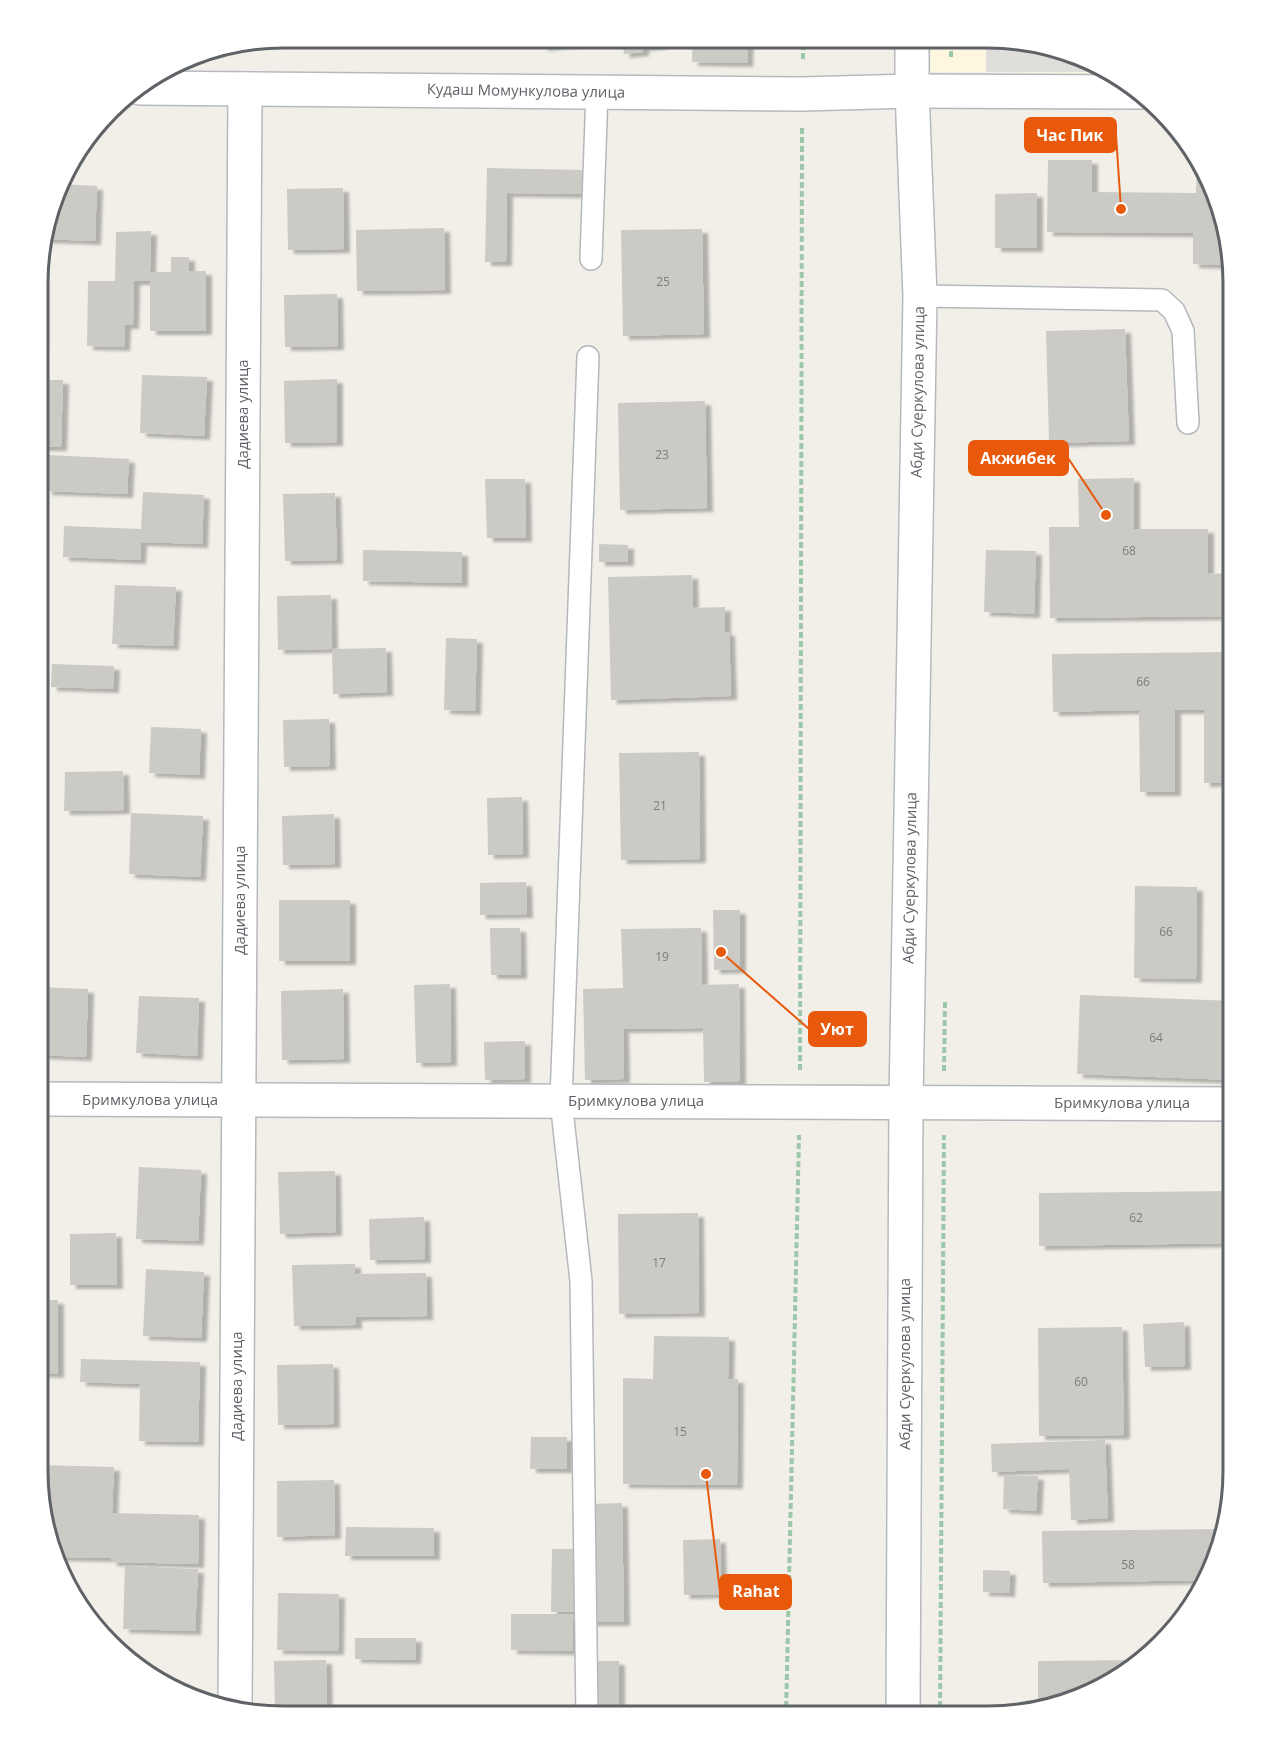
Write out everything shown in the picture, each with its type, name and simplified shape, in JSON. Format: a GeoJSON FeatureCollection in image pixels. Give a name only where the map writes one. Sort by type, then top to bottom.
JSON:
{"type":"FeatureCollection","features":[{"type":"Feature","properties":{"kind":"street","name":"Абди Суеркулова улица"},"geometry":{"type":"LineString","coordinates":[[903,1706],[906,1102],[920,296],[912,48]]}},
{"type":"Feature","properties":{"kind":"street","name":"Кудаш Момункулова улица"},"geometry":{"type":"LineString","coordinates":[[152,88],[802,94],[912,91],[1124,92]]}},
{"type":"Feature","properties":{"kind":"street","name":"Дадиева улица"},"geometry":{"type":"LineString","coordinates":[[235,1701],[246,89]]}},
{"type":"Feature","properties":{"kind":"street","name":"Бримкулова улица"},"geometry":{"type":"LineString","coordinates":[[48,1099],[1223,1104]]}},
{"type":"Feature","properties":{"kind":"lane"},"geometry":{"type":"LineString","coordinates":[[591,259],[597,92]]}},
{"type":"Feature","properties":{"kind":"lane"},"geometry":{"type":"LineString","coordinates":[[920,296],[1162,300],[1174,311],[1183,331],[1188,423]]}},
{"type":"Feature","properties":{"kind":"lane"},"geometry":{"type":"LineString","coordinates":[[587,1706],[581,1281],[561,1101],[588,357]]}},
{"type":"Feature","properties":{"kind":"path"},"geometry":{"type":"LineString","coordinates":[[786,1706],[800,1102],[803,48]]}},
{"type":"Feature","properties":{"kind":"shaded area"},"geometry":{"type":"Polygon","coordinates":[[[931,48],[988,48],[1019,50],[1049,56],[1094,73],[931,72],[931,48]]]}},
{"type":"Feature","properties":{"kind":"shaded area"},"geometry":{"type":"Polygon","coordinates":[[[986,48],[988,48],[1019,50],[1049,56],[1092,72],[986,72],[986,48]]]}},
{"type":"Feature","properties":{"kind":"building"},"geometry":{"type":"Polygon","coordinates":[[[623,48],[643,48],[643,52],[624,54],[623,48]]]}},
{"type":"Feature","properties":{"kind":"building"},"geometry":{"type":"Polygon","coordinates":[[[693,48],[748,48],[747,63],[692,62],[693,48]]]}},
{"type":"Feature","properties":{"kind":"building"},"geometry":{"type":"Polygon","coordinates":[[[1048,160],[1092,160],[1092,192],[1196,193],[1197,175],[1211,207],[1222,265],[1193,264],[1193,233],[1047,232],[1048,160]]]}},
{"type":"Feature","properties":{"kind":"building"},"geometry":{"type":"Polygon","coordinates":[[[487,168],[584,170],[584,194],[507,193],[506,262],[485,262],[487,168]]]}},
{"type":"Feature","properties":{"kind":"building"},"geometry":{"type":"Polygon","coordinates":[[[70,184],[97,186],[95,241],[53,239],[60,207],[70,184]]]}},
{"type":"Feature","properties":{"kind":"building"},"geometry":{"type":"Polygon","coordinates":[[[343,188],[344,249],[288,250],[287,189],[343,188]]]}},
{"type":"Feature","properties":{"kind":"building"},"geometry":{"type":"Polygon","coordinates":[[[1037,193],[1037,248],[995,248],[995,194],[1037,193]]]}},
{"type":"Feature","properties":{"kind":"building"},"geometry":{"type":"Polygon","coordinates":[[[444,228],[445,290],[357,291],[356,230],[444,228]]]}},
{"type":"Feature","properties":{"kind":"building"},"geometry":{"type":"Polygon","coordinates":[[[702,229],[704,334],[623,336],[621,230],[702,229]]]}},
{"type":"Feature","properties":{"kind":"building"},"geometry":{"type":"Polygon","coordinates":[[[151,231],[150,272],[171,272],[171,257],[189,257],[189,271],[206,271],[206,331],[150,331],[150,281],[134,281],[133,325],[125,325],[124,347],[87,346],[88,281],[115,281],[116,232],[151,231]]]}},
{"type":"Feature","properties":{"kind":"building"},"geometry":{"type":"Polygon","coordinates":[[[337,294],[338,346],[285,347],[284,295],[337,294]]]}},
{"type":"Feature","properties":{"kind":"building"},"geometry":{"type":"Polygon","coordinates":[[[1125,329],[1129,441],[1049,443],[1046,331],[1125,329]]]}},
{"type":"Feature","properties":{"kind":"building"},"geometry":{"type":"Polygon","coordinates":[[[142,375],[207,377],[204,436],[140,433],[142,375]]]}},
{"type":"Feature","properties":{"kind":"building"},"geometry":{"type":"Polygon","coordinates":[[[337,379],[337,442],[285,443],[284,381],[337,379]]]}},
{"type":"Feature","properties":{"kind":"building"},"geometry":{"type":"Polygon","coordinates":[[[48,380],[63,380],[61,447],[48,447],[48,380]]]}},
{"type":"Feature","properties":{"kind":"building"},"geometry":{"type":"Polygon","coordinates":[[[705,401],[707,508],[620,510],[618,403],[705,401]]]}},
{"type":"Feature","properties":{"kind":"building"},"geometry":{"type":"Polygon","coordinates":[[[48,455],[129,459],[127,494],[48,491],[48,455]]]}},
{"type":"Feature","properties":{"kind":"building"},"geometry":{"type":"Polygon","coordinates":[[[1134,478],[1134,529],[1208,529],[1208,574],[1223,573],[1223,616],[1050,618],[1049,527],[1079,527],[1078,479],[1134,478]]]}},
{"type":"Feature","properties":{"kind":"building"},"geometry":{"type":"Polygon","coordinates":[[[485,479],[525,479],[526,538],[487,538],[485,479]]]}},
{"type":"Feature","properties":{"kind":"building"},"geometry":{"type":"Polygon","coordinates":[[[143,492],[204,495],[202,544],[141,542],[140,560],[63,557],[64,526],[141,529],[143,492]]]}},
{"type":"Feature","properties":{"kind":"building"},"geometry":{"type":"Polygon","coordinates":[[[335,493],[337,560],[285,561],[283,494],[335,493]]]}},
{"type":"Feature","properties":{"kind":"building"},"geometry":{"type":"Polygon","coordinates":[[[599,544],[628,545],[628,562],[599,562],[599,544]]]}},
{"type":"Feature","properties":{"kind":"building"},"geometry":{"type":"Polygon","coordinates":[[[363,550],[462,552],[462,583],[363,581],[363,550]]]}},
{"type":"Feature","properties":{"kind":"building"},"geometry":{"type":"Polygon","coordinates":[[[986,550],[1036,551],[1034,614],[984,612],[986,550]]]}},
{"type":"Feature","properties":{"kind":"building"},"geometry":{"type":"Polygon","coordinates":[[[692,575],[693,608],[725,607],[725,632],[729,632],[731,696],[611,700],[608,577],[692,575]]]}},
{"type":"Feature","properties":{"kind":"building"},"geometry":{"type":"Polygon","coordinates":[[[115,585],[176,587],[173,646],[112,644],[115,585]]]}},
{"type":"Feature","properties":{"kind":"building"},"geometry":{"type":"Polygon","coordinates":[[[331,595],[332,649],[278,650],[277,596],[331,595]]]}},
{"type":"Feature","properties":{"kind":"building"},"geometry":{"type":"Polygon","coordinates":[[[446,638],[477,639],[475,711],[444,710],[446,638]]]}},
{"type":"Feature","properties":{"kind":"building"},"geometry":{"type":"Polygon","coordinates":[[[386,648],[387,692],[333,694],[332,649],[386,648]]]}},
{"type":"Feature","properties":{"kind":"building"},"geometry":{"type":"Polygon","coordinates":[[[1223,652],[1223,782],[1204,783],[1204,710],[1175,710],[1175,792],[1140,792],[1139,710],[1053,712],[1052,654],[1223,652]]]}},
{"type":"Feature","properties":{"kind":"building"},"geometry":{"type":"Polygon","coordinates":[[[52,664],[114,666],[113,689],[51,687],[52,664]]]}},
{"type":"Feature","properties":{"kind":"building"},"geometry":{"type":"Polygon","coordinates":[[[329,719],[330,766],[284,767],[283,720],[329,719]]]}},
{"type":"Feature","properties":{"kind":"building"},"geometry":{"type":"Polygon","coordinates":[[[151,727],[201,729],[199,775],[149,773],[151,727]]]}},
{"type":"Feature","properties":{"kind":"building"},"geometry":{"type":"Polygon","coordinates":[[[699,752],[700,859],[621,860],[619,753],[699,752]]]}},
{"type":"Feature","properties":{"kind":"building"},"geometry":{"type":"Polygon","coordinates":[[[123,771],[124,810],[64,811],[65,772],[123,771]]]}},
{"type":"Feature","properties":{"kind":"building"},"geometry":{"type":"Polygon","coordinates":[[[522,797],[523,854],[488,855],[487,798],[522,797]]]}},
{"type":"Feature","properties":{"kind":"building"},"geometry":{"type":"Polygon","coordinates":[[[131,813],[203,816],[200,877],[129,874],[131,813]]]}},
{"type":"Feature","properties":{"kind":"building"},"geometry":{"type":"Polygon","coordinates":[[[334,814],[335,864],[283,865],[282,816],[334,814]]]}},
{"type":"Feature","properties":{"kind":"building"},"geometry":{"type":"Polygon","coordinates":[[[526,882],[527,914],[480,915],[480,883],[526,882]]]}},
{"type":"Feature","properties":{"kind":"building"},"geometry":{"type":"Polygon","coordinates":[[[1135,886],[1197,887],[1196,979],[1134,978],[1135,886]]]}},
{"type":"Feature","properties":{"kind":"building"},"geometry":{"type":"Polygon","coordinates":[[[279,900],[350,900],[350,961],[279,961],[279,900]]]}},
{"type":"Feature","properties":{"kind":"building"},"geometry":{"type":"Polygon","coordinates":[[[713,910],[740,910],[740,969],[714,970],[713,910]]]}},
{"type":"Feature","properties":{"kind":"building"},"geometry":{"type":"Polygon","coordinates":[[[490,928],[520,928],[521,975],[491,975],[490,928]]]}},
{"type":"Feature","properties":{"kind":"building"},"geometry":{"type":"Polygon","coordinates":[[[701,928],[702,985],[739,984],[740,1081],[704,1082],[703,1028],[623,1029],[624,1079],[585,1080],[583,989],[623,988],[621,929],[701,928]]]}},
{"type":"Feature","properties":{"kind":"building"},"geometry":{"type":"Polygon","coordinates":[[[450,984],[451,1062],[416,1063],[414,985],[450,984]]]}},
{"type":"Feature","properties":{"kind":"building"},"geometry":{"type":"Polygon","coordinates":[[[48,987],[88,989],[86,1057],[48,1055],[48,987]]]}},
{"type":"Feature","properties":{"kind":"building"},"geometry":{"type":"Polygon","coordinates":[[[343,989],[344,1059],[282,1060],[281,991],[343,989]]]}},
{"type":"Feature","properties":{"kind":"building"},"geometry":{"type":"Polygon","coordinates":[[[1080,995],[1223,1001],[1223,1080],[1077,1074],[1080,995]]]}},
{"type":"Feature","properties":{"kind":"building"},"geometry":{"type":"Polygon","coordinates":[[[139,996],[199,998],[197,1056],[136,1053],[139,996]]]}},
{"type":"Feature","properties":{"kind":"building"},"geometry":{"type":"Polygon","coordinates":[[[525,1041],[525,1079],[485,1080],[484,1042],[525,1041]]]}},
{"type":"Feature","properties":{"kind":"building"},"geometry":{"type":"Polygon","coordinates":[[[139,1167],[201,1170],[198,1241],[136,1239],[139,1167]]]}},
{"type":"Feature","properties":{"kind":"building"},"geometry":{"type":"Polygon","coordinates":[[[335,1171],[336,1232],[280,1234],[278,1172],[335,1171]]]}},
{"type":"Feature","properties":{"kind":"building"},"geometry":{"type":"Polygon","coordinates":[[[1223,1191],[1223,1243],[1039,1246],[1039,1193],[1223,1191]]]}},
{"type":"Feature","properties":{"kind":"building"},"geometry":{"type":"Polygon","coordinates":[[[698,1213],[699,1313],[619,1314],[618,1214],[698,1213]]]}},
{"type":"Feature","properties":{"kind":"building"},"geometry":{"type":"Polygon","coordinates":[[[424,1217],[425,1259],[370,1260],[369,1219],[424,1217]]]}},
{"type":"Feature","properties":{"kind":"building"},"geometry":{"type":"Polygon","coordinates":[[[116,1233],[117,1285],[70,1285],[70,1234],[116,1233]]]}},
{"type":"Feature","properties":{"kind":"building"},"geometry":{"type":"Polygon","coordinates":[[[355,1264],[355,1274],[426,1273],[427,1316],[356,1317],[356,1325],[294,1326],[292,1265],[355,1264]]]}},
{"type":"Feature","properties":{"kind":"building"},"geometry":{"type":"Polygon","coordinates":[[[146,1269],[204,1272],[201,1338],[143,1336],[146,1269]]]}},
{"type":"Feature","properties":{"kind":"building"},"geometry":{"type":"Polygon","coordinates":[[[48,1300],[58,1300],[58,1374],[48,1374],[48,1300]]]}},
{"type":"Feature","properties":{"kind":"building"},"geometry":{"type":"Polygon","coordinates":[[[1184,1322],[1185,1366],[1145,1367],[1143,1324],[1184,1322]]]}},
{"type":"Feature","properties":{"kind":"building"},"geometry":{"type":"Polygon","coordinates":[[[1122,1327],[1124,1435],[1039,1436],[1038,1328],[1122,1327]]]}},
{"type":"Feature","properties":{"kind":"building"},"geometry":{"type":"Polygon","coordinates":[[[654,1336],[729,1337],[728,1379],[738,1379],[737,1485],[623,1484],[623,1378],[653,1379],[654,1336]]]}},
{"type":"Feature","properties":{"kind":"building"},"geometry":{"type":"Polygon","coordinates":[[[81,1359],[200,1362],[198,1442],[139,1441],[140,1384],[80,1382],[81,1359]]]}},
{"type":"Feature","properties":{"kind":"building"},"geometry":{"type":"Polygon","coordinates":[[[333,1364],[334,1424],[278,1425],[277,1365],[333,1364]]]}},
{"type":"Feature","properties":{"kind":"building"},"geometry":{"type":"Polygon","coordinates":[[[531,1437],[567,1437],[566,1469],[530,1469],[531,1437]]]}},
{"type":"Feature","properties":{"kind":"building"},"geometry":{"type":"Polygon","coordinates":[[[1105,1440],[1108,1518],[1071,1520],[1069,1469],[992,1472],[991,1444],[1105,1440]]]}},
{"type":"Feature","properties":{"kind":"building"},"geometry":{"type":"Polygon","coordinates":[[[48,1465],[114,1467],[112,1513],[199,1515],[198,1564],[111,1562],[111,1558],[64,1557],[50,1502],[48,1465]]]}},
{"type":"Feature","properties":{"kind":"building"},"geometry":{"type":"Polygon","coordinates":[[[1004,1475],[1038,1476],[1036,1511],[1003,1509],[1004,1475]]]}},
{"type":"Feature","properties":{"kind":"building"},"geometry":{"type":"Polygon","coordinates":[[[334,1480],[335,1535],[277,1537],[277,1481],[334,1480]]]}},
{"type":"Feature","properties":{"kind":"building"},"geometry":{"type":"Polygon","coordinates":[[[622,1503],[624,1622],[590,1622],[589,1504],[622,1503]]]}},
{"type":"Feature","properties":{"kind":"building"},"geometry":{"type":"Polygon","coordinates":[[[346,1527],[434,1528],[434,1556],[345,1556],[346,1527]]]}},
{"type":"Feature","properties":{"kind":"building"},"geometry":{"type":"Polygon","coordinates":[[[1216,1529],[1211,1547],[1196,1580],[1043,1583],[1042,1531],[1216,1529]]]}},
{"type":"Feature","properties":{"kind":"building"},"geometry":{"type":"Polygon","coordinates":[[[720,1539],[721,1594],[684,1595],[683,1540],[720,1539]]]}},
{"type":"Feature","properties":{"kind":"building"},"geometry":{"type":"Polygon","coordinates":[[[552,1549],[576,1549],[575,1612],[551,1612],[552,1549]]]}},
{"type":"Feature","properties":{"kind":"building"},"geometry":{"type":"Polygon","coordinates":[[[125,1566],[198,1569],[195,1631],[123,1629],[125,1566]]]}},
{"type":"Feature","properties":{"kind":"building"},"geometry":{"type":"Polygon","coordinates":[[[983,1570],[1010,1571],[1009,1593],[983,1592],[983,1570]]]}},
{"type":"Feature","properties":{"kind":"building"},"geometry":{"type":"Polygon","coordinates":[[[278,1593],[339,1594],[338,1651],[277,1650],[278,1593]]]}},
{"type":"Feature","properties":{"kind":"building"},"geometry":{"type":"Polygon","coordinates":[[[511,1614],[573,1614],[573,1651],[511,1650],[511,1614]]]}},
{"type":"Feature","properties":{"kind":"building"},"geometry":{"type":"Polygon","coordinates":[[[355,1638],[416,1638],[415,1660],[355,1659],[355,1638]]]}},
{"type":"Feature","properties":{"kind":"building"},"geometry":{"type":"Polygon","coordinates":[[[326,1660],[327,1706],[275,1705],[274,1661],[326,1660]]]}},
{"type":"Feature","properties":{"kind":"building"},"geometry":{"type":"Polygon","coordinates":[[[1127,1660],[1092,1682],[1064,1694],[1038,1700],[1038,1661],[1127,1660]]]}},
{"type":"Feature","properties":{"kind":"building"},"geometry":{"type":"Polygon","coordinates":[[[597,1661],[619,1661],[619,1706],[597,1706],[597,1661]]]}},
{"type":"Feature","properties":{"kind":"place","name":"Час Пик"},"geometry":{"type":"Point","coordinates":[1121,209]}},
{"type":"Feature","properties":{"kind":"place","name":"Акжибек"},"geometry":{"type":"Point","coordinates":[1106,515]}},
{"type":"Feature","properties":{"kind":"place","name":"Уют"},"geometry":{"type":"Point","coordinates":[721,952]}},
{"type":"Feature","properties":{"kind":"place","name":"Rahat"},"geometry":{"type":"Point","coordinates":[706,1474]}}]}
